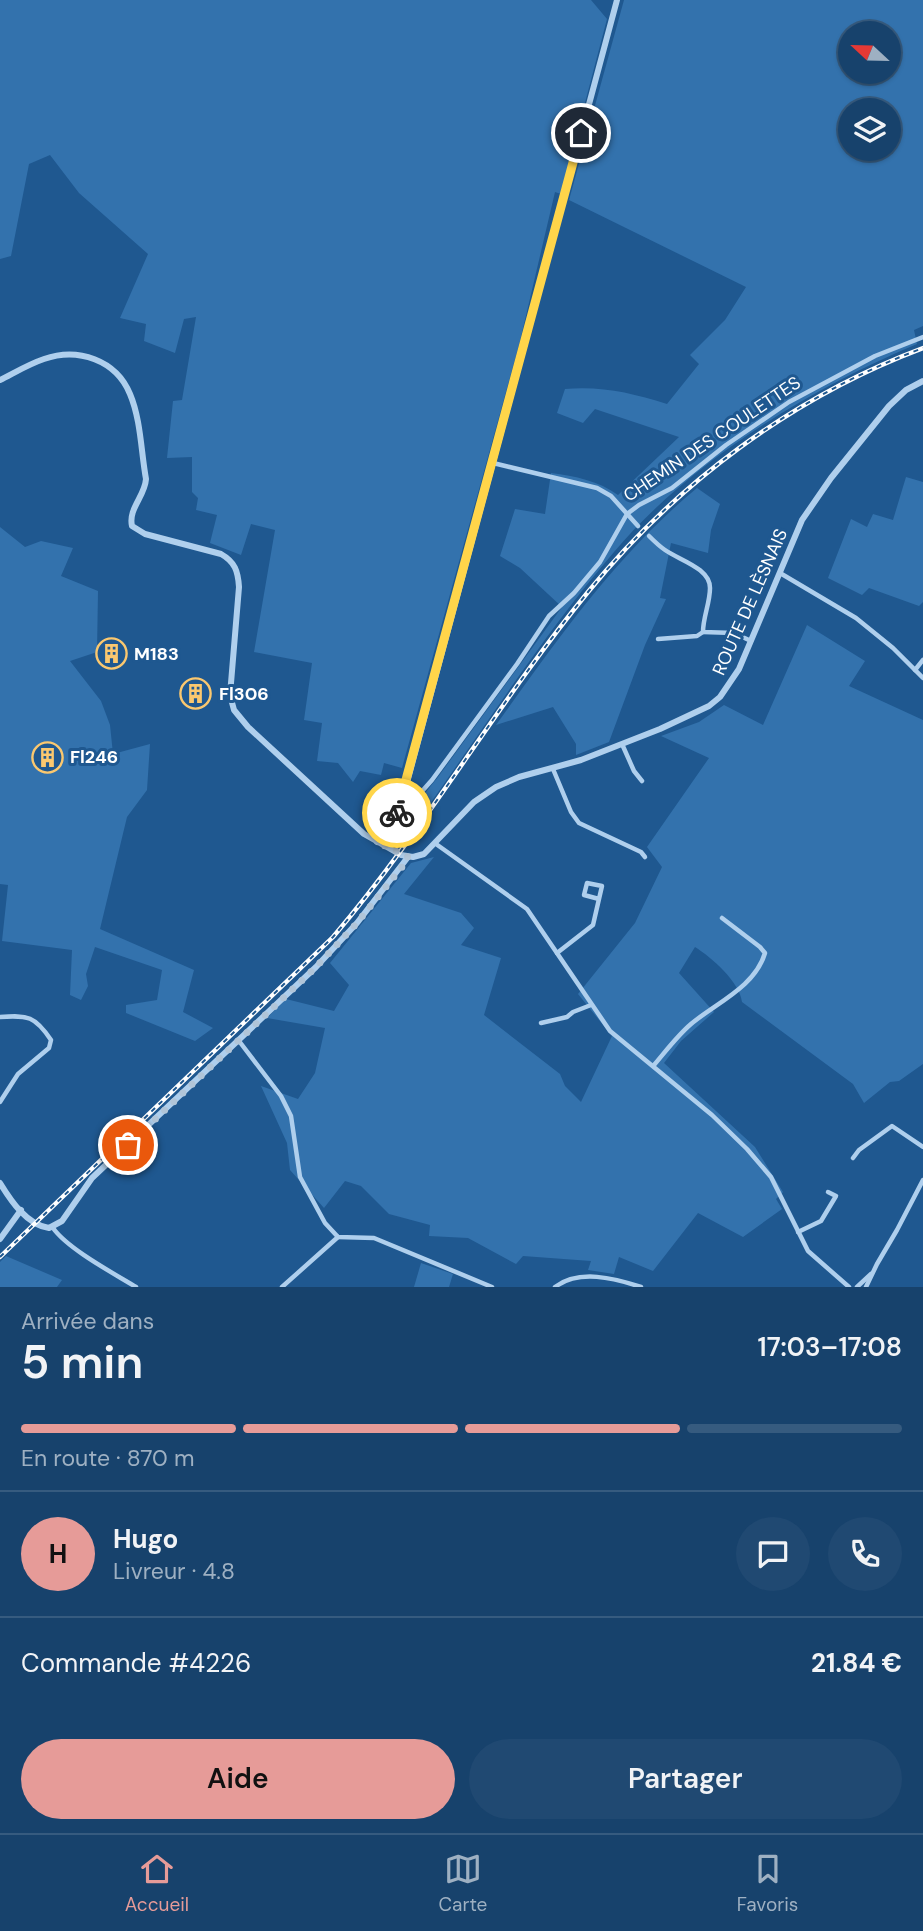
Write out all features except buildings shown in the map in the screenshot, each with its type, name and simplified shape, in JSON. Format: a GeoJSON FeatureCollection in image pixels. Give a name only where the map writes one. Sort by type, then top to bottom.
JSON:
{"type":"FeatureCollection","features":[{"type":"Feature","properties":{"kind":"street"},"geometry":{"type":"LineString","coordinates":[[377,842],[401,805],[617,0]]}},
{"type":"Feature","properties":{"kind":"street","name":"CHEMIN DES COULETTES"},"geometry":{"type":"LineString","coordinates":[[401,805],[416,798],[432,780],[550,616],[600,562],[627,514],[672,488],[726,445],[789,402],[874,356],[923,337]]}},
{"type":"Feature","properties":{"kind":"street"},"geometry":{"type":"LineString","coordinates":[[0,380],[46,358],[74,355],[99,360],[124,381],[134,404],[146,480],[144,491],[132,512],[132,526],[145,534],[221,554],[228,558],[237,570],[239,587],[230,695],[234,710],[258,737],[355,825],[377,842],[408,857],[357,923],[316,967],[92,1178],[53,1228]]}},
{"type":"Feature","properties":{"kind":"street","name":"ROUTE DE LÈSNAIS"},"geometry":{"type":"LineString","coordinates":[[408,857],[421,856],[436,844],[474,802],[496,787],[622,744],[709,706],[729,686],[751,641],[797,529],[817,497],[889,406],[906,390],[923,381]]}},
{"type":"Feature","properties":{"kind":"street"},"geometry":{"type":"LineString","coordinates":[[493,463],[597,488],[611,496],[638,526]]}},
{"type":"Feature","properties":{"kind":"street"},"geometry":{"type":"LineString","coordinates":[[649,536],[664,550],[692,565],[709,580],[703,632]]}},
{"type":"Feature","properties":{"kind":"street"},"geometry":{"type":"LineString","coordinates":[[779,573],[856,618],[923,678]]}},
{"type":"Feature","properties":{"kind":"street"},"geometry":{"type":"LineString","coordinates":[[658,639],[687,637],[703,632],[734,633],[751,641]]}},
{"type":"Feature","properties":{"kind":"street"},"geometry":{"type":"LineString","coordinates":[[915,670],[923,660]]}},
{"type":"Feature","properties":{"kind":"street"},"geometry":{"type":"LineString","coordinates":[[622,744],[634,771],[642,781]]}},
{"type":"Feature","properties":{"kind":"street"},"geometry":{"type":"LineString","coordinates":[[553,769],[571,812],[579,822],[641,852],[645,858]]}},
{"type":"Feature","properties":{"kind":"street"},"geometry":{"type":"LineString","coordinates":[[436,844],[527,909],[610,1031],[712,1115],[771,1177],[808,1251],[849,1287]]}},
{"type":"Feature","properties":{"kind":"street"},"geometry":{"type":"LineString","coordinates":[[557,953],[593,925],[599,899],[602,886],[587,883],[584,895],[599,899]]}},
{"type":"Feature","properties":{"kind":"street"},"geometry":{"type":"LineString","coordinates":[[654,1065],[688,1027],[747,983],[762,962],[765,953],[760,947],[722,918]]}},
{"type":"Feature","properties":{"kind":"street"},"geometry":{"type":"LineString","coordinates":[[541,1023],[567,1017],[591,1005]]}},
{"type":"Feature","properties":{"kind":"street"},"geometry":{"type":"LineString","coordinates":[[0,1017],[33,1018],[51,1040],[51,1044],[18,1073],[0,1102]]}},
{"type":"Feature","properties":{"kind":"street"},"geometry":{"type":"LineString","coordinates":[[239,1041],[281,1096],[291,1116],[300,1177],[326,1223],[338,1237]]}},
{"type":"Feature","properties":{"kind":"street"},"geometry":{"type":"LineString","coordinates":[[853,1158],[859,1150],[892,1126],[923,1147]]}},
{"type":"Feature","properties":{"kind":"street"},"geometry":{"type":"LineString","coordinates":[[866,1287],[923,1180]]}},
{"type":"Feature","properties":{"kind":"street"},"geometry":{"type":"LineString","coordinates":[[0,1183],[21,1210],[38,1225],[53,1228],[92,1259],[136,1287]]}},
{"type":"Feature","properties":{"kind":"street"},"geometry":{"type":"LineString","coordinates":[[798,1232],[821,1221],[836,1196],[828,1192]]}},
{"type":"Feature","properties":{"kind":"street"},"geometry":{"type":"LineString","coordinates":[[0,1239],[21,1210]]}},
{"type":"Feature","properties":{"kind":"street"},"geometry":{"type":"LineString","coordinates":[[282,1287],[338,1237],[374,1238],[492,1287]]}},
{"type":"Feature","properties":{"kind":"street"},"geometry":{"type":"LineString","coordinates":[[857,1287],[872,1274]]}},
{"type":"Feature","properties":{"kind":"street"},"geometry":{"type":"LineString","coordinates":[[555,1287],[574,1277],[585,1276],[640,1287]]}},
{"type":"Feature","properties":{"kind":"shaded area"},"geometry":{"type":"Polygon","coordinates":[[[0,0],[591,0],[607,19],[561,194],[555,192],[520,341],[402,768],[384,763],[381,775],[360,771],[353,782],[338,763],[317,761],[322,723],[304,720],[312,663],[254,652],[275,530],[251,524],[241,555],[210,543],[217,515],[196,510],[198,498],[192,492],[192,457],[167,458],[173,401],[182,400],[196,317],[184,319],[175,353],[144,341],[146,324],[120,318],[148,254],[79,193],[50,155],[29,164],[11,256],[0,259],[0,0]]]}},
{"type":"Feature","properties":{"kind":"shaded area"},"geometry":{"type":"Polygon","coordinates":[[[624,0],[923,0],[923,326],[914,330],[917,344],[835,383],[754,431],[678,488],[644,519],[562,617],[417,822],[405,818],[562,607],[520,568],[500,556],[515,509],[545,514],[551,473],[586,480],[618,495],[679,437],[595,409],[583,423],[557,413],[565,389],[617,391],[667,404],[699,364],[690,355],[725,320],[746,287],[569,200],[624,0]]]}},
{"type":"Feature","properties":{"kind":"shaded area"},"geometry":{"type":"Polygon","coordinates":[[[906,477],[923,482],[923,602],[919,606],[869,588],[862,595],[828,578],[851,519],[867,527],[873,514],[893,520],[906,477]]]}},
{"type":"Feature","properties":{"kind":"shaded area"},"geometry":{"type":"Polygon","coordinates":[[[697,488],[720,504],[711,530],[708,553],[671,543],[660,598],[666,599],[645,645],[609,742],[576,755],[576,744],[553,707],[496,725],[565,630],[614,570],[640,541],[697,488]]]}},
{"type":"Feature","properties":{"kind":"shaded area"},"geometry":{"type":"Polygon","coordinates":[[[0,527],[25,547],[41,541],[73,548],[61,576],[98,591],[97,652],[70,661],[101,701],[110,725],[113,754],[150,744],[147,790],[127,817],[100,929],[194,970],[183,1012],[213,1028],[195,1041],[126,1013],[126,1005],[157,1000],[162,970],[95,947],[86,974],[88,986],[81,1000],[70,995],[72,950],[2,941],[8,885],[0,884],[0,527]]]}},
{"type":"Feature","properties":{"kind":"shaded area"},"geometry":{"type":"Polygon","coordinates":[[[807,625],[865,661],[849,686],[923,720],[923,1064],[899,1081],[890,1082],[864,1103],[853,1084],[742,1002],[730,978],[695,947],[679,973],[714,1012],[681,1041],[664,1063],[755,1147],[783,1192],[776,1199],[782,1209],[743,1237],[698,1213],[653,1271],[619,1257],[614,1274],[588,1270],[591,1261],[523,1256],[516,1264],[468,1238],[429,1236],[430,1225],[389,1214],[361,1186],[345,1181],[324,1208],[290,1170],[287,1143],[261,1086],[298,1099],[315,1073],[325,1028],[267,1018],[286,999],[334,1011],[349,985],[330,963],[411,863],[434,857],[404,894],[461,913],[474,928],[461,945],[501,958],[484,1015],[560,1074],[565,1086],[581,1102],[612,1036],[578,994],[635,923],[662,867],[647,847],[709,758],[661,736],[699,722],[724,705],[763,725],[807,625]]]}},
{"type":"Feature","properties":{"kind":"shaded area"},"geometry":{"type":"Polygon","coordinates":[[[6,1256],[62,1280],[57,1287],[0,1287],[0,1262],[6,1256]]]}},
{"type":"Feature","properties":{"kind":"shaded area"},"geometry":{"type":"Polygon","coordinates":[[[421,1263],[453,1274],[449,1287],[414,1287],[421,1263]]]}},
{"type":"Feature","properties":{"kind":"railway"},"geometry":{"type":"LineString","coordinates":[[0,1257],[333,937],[399,853],[555,634],[622,553],[659,515],[698,480],[783,418],[875,368],[923,348]]}},
{"type":"Feature","properties":{"kind":"way so far"},"geometry":{"type":"LineString","coordinates":[[128,1145],[316,967],[357,923],[408,857],[377,842],[397,813]]}},
{"type":"Feature","properties":{"kind":"place","name":"M183"},"geometry":{"type":"Point","coordinates":[111,654]}},
{"type":"Feature","properties":{"kind":"place","name":"Fl306"},"geometry":{"type":"Point","coordinates":[196,694]}},
{"type":"Feature","properties":{"kind":"place","name":"Fl246"},"geometry":{"type":"Point","coordinates":[47,757]}},
{"type":"Feature","properties":{"kind":"route"},"geometry":{"type":"LineString","coordinates":[[397,813],[581,133]]}}]}
